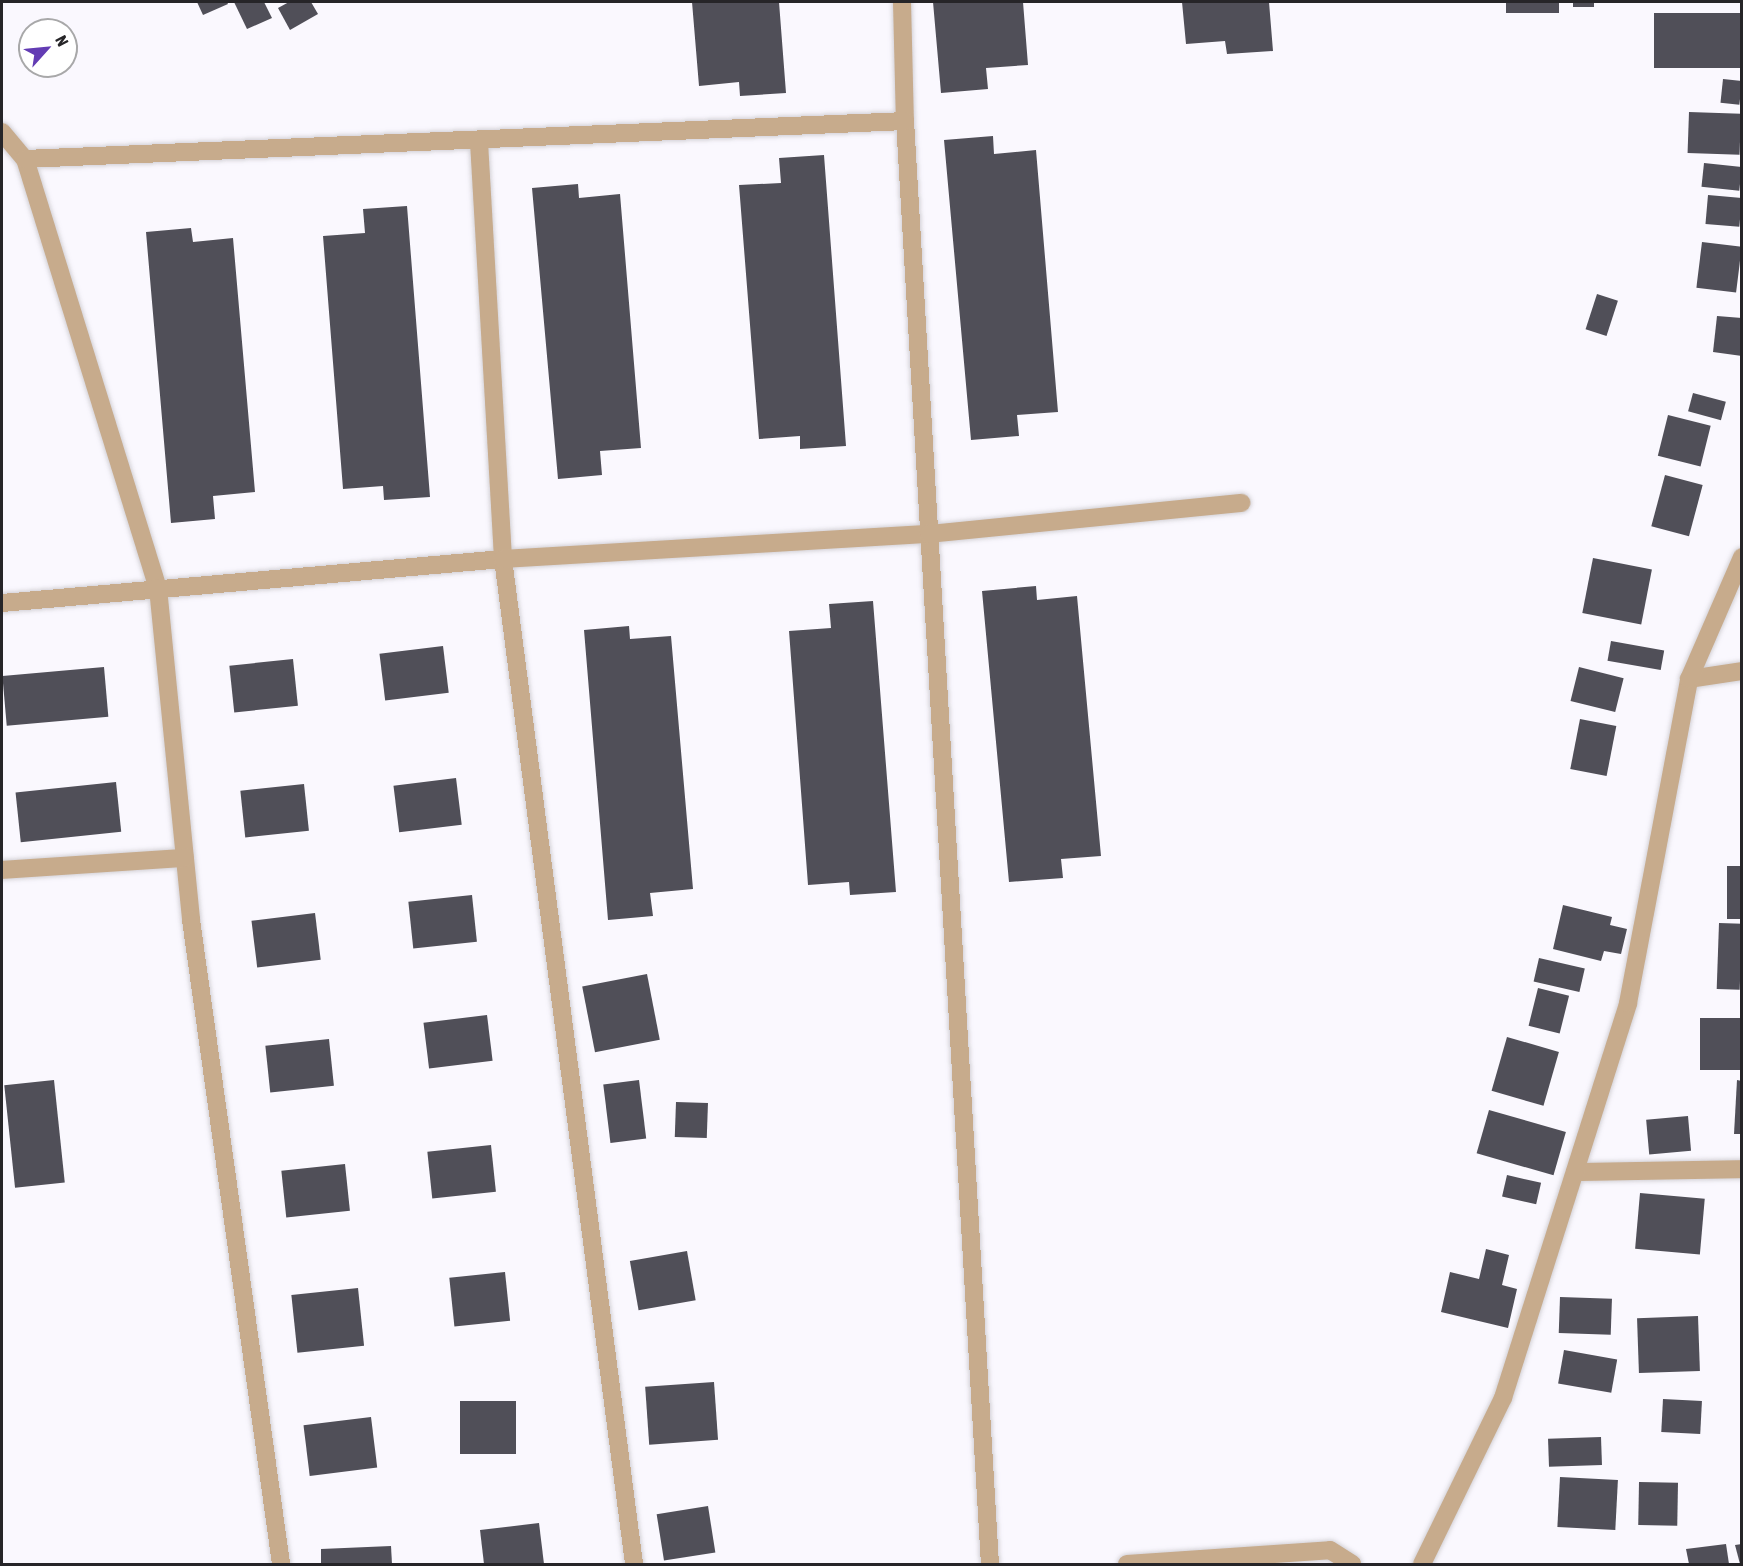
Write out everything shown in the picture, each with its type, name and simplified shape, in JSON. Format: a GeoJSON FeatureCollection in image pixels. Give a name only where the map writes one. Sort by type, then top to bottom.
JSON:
{"type":"FeatureCollection","features":[{"type":"Feature","properties":{"kind":"street"},"geometry":{"type":"LineString","coordinates":[[902,2],[905,121],[990,1564]]}},
{"type":"Feature","properties":{"kind":"street"},"geometry":{"type":"LineString","coordinates":[[25,159],[478,142],[905,121]]}},
{"type":"Feature","properties":{"kind":"street"},"geometry":{"type":"LineString","coordinates":[[2,132],[25,159],[158,588],[185,858],[281,1564]]}},
{"type":"Feature","properties":{"kind":"street"},"geometry":{"type":"LineString","coordinates":[[478,142],[503,559],[633,1564]]}},
{"type":"Feature","properties":{"kind":"street"},"geometry":{"type":"LineString","coordinates":[[2,603],[503,559],[929,534],[1241,503]]}},
{"type":"Feature","properties":{"kind":"street"},"geometry":{"type":"LineString","coordinates":[[1422,1564],[1503,1398],[1629,1003],[1689,679],[1742,557]]}},
{"type":"Feature","properties":{"kind":"street"},"geometry":{"type":"LineString","coordinates":[[1689,679],[1742,671]]}},
{"type":"Feature","properties":{"kind":"street"},"geometry":{"type":"LineString","coordinates":[[2,870],[185,858]]}},
{"type":"Feature","properties":{"kind":"street"},"geometry":{"type":"LineString","coordinates":[[1575,1172],[1742,1169]]}},
{"type":"Feature","properties":{"kind":"street"},"geometry":{"type":"LineString","coordinates":[[1127,1564],[1330,1551],[1352,1564]]}},
{"type":"Feature","properties":{"kind":"building"},"geometry":{"type":"Polygon","coordinates":[[[197,2],[227,2],[228,4],[203,15],[197,2]]]}},
{"type":"Feature","properties":{"kind":"building"},"geometry":{"type":"Polygon","coordinates":[[[234,2],[264,2],[272,18],[247,29],[234,2]]]}},
{"type":"Feature","properties":{"kind":"building"},"geometry":{"type":"Polygon","coordinates":[[[289,2],[311,2],[318,14],[290,30],[278,8],[289,2]]]}},
{"type":"Feature","properties":{"kind":"building"},"geometry":{"type":"Polygon","coordinates":[[[692,2],[779,2],[786,93],[740,96],[739,82],[699,86],[692,2]]]}},
{"type":"Feature","properties":{"kind":"building"},"geometry":{"type":"Polygon","coordinates":[[[933,2],[1023,2],[1028,65],[986,68],[988,89],[941,93],[933,2]]]}},
{"type":"Feature","properties":{"kind":"building"},"geometry":{"type":"Polygon","coordinates":[[[1182,2],[1269,2],[1273,51],[1227,54],[1225,41],[1186,44],[1182,2]]]}},
{"type":"Feature","properties":{"kind":"building"},"geometry":{"type":"Polygon","coordinates":[[[1506,2],[1559,2],[1559,13],[1506,13],[1506,2]]]}},
{"type":"Feature","properties":{"kind":"building"},"geometry":{"type":"Polygon","coordinates":[[[1573,2],[1594,2],[1594,7],[1573,7],[1573,2]]]}},
{"type":"Feature","properties":{"kind":"building"},"geometry":{"type":"Polygon","coordinates":[[[1654,13],[1742,13],[1742,68],[1654,68],[1654,13]]]}},
{"type":"Feature","properties":{"kind":"building"},"geometry":{"type":"Polygon","coordinates":[[[1723,79],[1742,81],[1739,105],[1720,103],[1723,79]]]}},
{"type":"Feature","properties":{"kind":"building"},"geometry":{"type":"Polygon","coordinates":[[[1689,112],[1741,114],[1740,155],[1688,153],[1689,112]]]}},
{"type":"Feature","properties":{"kind":"building"},"geometry":{"type":"Polygon","coordinates":[[[993,136],[994,154],[1036,150],[1058,412],[1017,415],[1019,436],[971,440],[944,140],[993,136]]]}},
{"type":"Feature","properties":{"kind":"building"},"geometry":{"type":"Polygon","coordinates":[[[824,155],[846,446],[800,449],[800,436],[759,439],[739,185],[781,183],[779,158],[824,155]]]}},
{"type":"Feature","properties":{"kind":"building"},"geometry":{"type":"Polygon","coordinates":[[[1704,163],[1742,167],[1739,191],[1701,187],[1704,163]]]}},
{"type":"Feature","properties":{"kind":"building"},"geometry":{"type":"Polygon","coordinates":[[[578,184],[579,198],[620,194],[641,448],[600,451],[602,475],[558,479],[532,188],[578,184]]]}},
{"type":"Feature","properties":{"kind":"building"},"geometry":{"type":"Polygon","coordinates":[[[1708,195],[1742,198],[1739,227],[1705,224],[1708,195]]]}},
{"type":"Feature","properties":{"kind":"building"},"geometry":{"type":"Polygon","coordinates":[[[407,206],[430,497],[384,500],[383,486],[343,489],[323,236],[365,233],[363,209],[407,206]]]}},
{"type":"Feature","properties":{"kind":"building"},"geometry":{"type":"Polygon","coordinates":[[[191,228],[193,242],[233,238],[255,492],[213,496],[215,519],[171,523],[146,232],[191,228]]]}},
{"type":"Feature","properties":{"kind":"building"},"geometry":{"type":"Polygon","coordinates":[[[1702,242],[1742,247],[1736,293],[1696,288],[1702,242]]]}},
{"type":"Feature","properties":{"kind":"building"},"geometry":{"type":"Polygon","coordinates":[[[1597,294],[1618,301],[1606,336],[1586,329],[1597,294]]]}},
{"type":"Feature","properties":{"kind":"building"},"geometry":{"type":"Polygon","coordinates":[[[1717,316],[1742,318],[1742,356],[1713,352],[1717,316]]]}},
{"type":"Feature","properties":{"kind":"building"},"geometry":{"type":"Polygon","coordinates":[[[1693,393],[1726,402],[1721,420],[1688,411],[1693,393]]]}},
{"type":"Feature","properties":{"kind":"building"},"geometry":{"type":"Polygon","coordinates":[[[1668,415],[1711,426],[1701,466],[1658,456],[1668,415]]]}},
{"type":"Feature","properties":{"kind":"building"},"geometry":{"type":"Polygon","coordinates":[[[1665,475],[1703,485],[1689,536],[1651,526],[1665,475]]]}},
{"type":"Feature","properties":{"kind":"building"},"geometry":{"type":"Polygon","coordinates":[[[1593,558],[1652,569],[1641,624],[1582,613],[1593,558]]]}},
{"type":"Feature","properties":{"kind":"building"},"geometry":{"type":"Polygon","coordinates":[[[1036,586],[1037,600],[1077,596],[1101,856],[1061,859],[1063,878],[1009,882],[982,591],[1036,586]]]}},
{"type":"Feature","properties":{"kind":"building"},"geometry":{"type":"Polygon","coordinates":[[[873,601],[896,892],[850,895],[849,882],[808,885],[789,631],[831,628],[829,604],[873,601]]]}},
{"type":"Feature","properties":{"kind":"building"},"geometry":{"type":"Polygon","coordinates":[[[629,626],[630,639],[671,636],[693,889],[650,893],[653,916],[608,920],[584,630],[629,626]]]}},
{"type":"Feature","properties":{"kind":"building"},"geometry":{"type":"Polygon","coordinates":[[[1611,641],[1664,650],[1661,670],[1608,661],[1611,641]]]}},
{"type":"Feature","properties":{"kind":"building"},"geometry":{"type":"Polygon","coordinates":[[[443,646],[449,693],[385,700],[379,654],[443,646]]]}},
{"type":"Feature","properties":{"kind":"building"},"geometry":{"type":"Polygon","coordinates":[[[293,659],[298,706],[234,712],[229,666],[293,659]]]}},
{"type":"Feature","properties":{"kind":"building"},"geometry":{"type":"Polygon","coordinates":[[[104,667],[108,717],[7,726],[2,676],[104,667]]]}},
{"type":"Feature","properties":{"kind":"building"},"geometry":{"type":"Polygon","coordinates":[[[1579,667],[1624,678],[1615,712],[1571,701],[1579,667]]]}},
{"type":"Feature","properties":{"kind":"building"},"geometry":{"type":"Polygon","coordinates":[[[1580,719],[1616,726],[1607,776],[1570,769],[1580,719]]]}},
{"type":"Feature","properties":{"kind":"building"},"geometry":{"type":"Polygon","coordinates":[[[456,778],[462,825],[399,832],[393,786],[456,778]]]}},
{"type":"Feature","properties":{"kind":"building"},"geometry":{"type":"Polygon","coordinates":[[[116,782],[121,832],[21,842],[16,793],[116,782]]]}},
{"type":"Feature","properties":{"kind":"building"},"geometry":{"type":"Polygon","coordinates":[[[304,784],[309,831],[245,837],[240,791],[304,784]]]}},
{"type":"Feature","properties":{"kind":"building"},"geometry":{"type":"Polygon","coordinates":[[[1727,866],[1742,866],[1742,919],[1727,919],[1727,866]]]}},
{"type":"Feature","properties":{"kind":"building"},"geometry":{"type":"Polygon","coordinates":[[[472,895],[477,942],[413,948],[408,902],[472,895]]]}},
{"type":"Feature","properties":{"kind":"building"},"geometry":{"type":"Polygon","coordinates":[[[1563,905],[1612,917],[1610,925],[1627,929],[1621,954],[1604,951],[1601,961],[1553,949],[1563,905]]]}},
{"type":"Feature","properties":{"kind":"building"},"geometry":{"type":"Polygon","coordinates":[[[315,913],[321,960],[257,967],[251,921],[315,913]]]}},
{"type":"Feature","properties":{"kind":"building"},"geometry":{"type":"Polygon","coordinates":[[[1719,923],[1742,924],[1740,990],[1717,989],[1719,923]]]}},
{"type":"Feature","properties":{"kind":"building"},"geometry":{"type":"Polygon","coordinates":[[[1539,958],[1585,969],[1579,992],[1534,981],[1539,958]]]}},
{"type":"Feature","properties":{"kind":"building"},"geometry":{"type":"Polygon","coordinates":[[[647,974],[660,1040],[595,1052],[582,987],[647,974]]]}},
{"type":"Feature","properties":{"kind":"building"},"geometry":{"type":"Polygon","coordinates":[[[1538,988],[1569,996],[1560,1034],[1529,1026],[1538,988]]]}},
{"type":"Feature","properties":{"kind":"building"},"geometry":{"type":"Polygon","coordinates":[[[487,1015],[493,1061],[429,1068],[423,1023],[487,1015]]]}},
{"type":"Feature","properties":{"kind":"building"},"geometry":{"type":"Polygon","coordinates":[[[1700,1018],[1742,1018],[1742,1070],[1700,1070],[1700,1018]]]}},
{"type":"Feature","properties":{"kind":"building"},"geometry":{"type":"Polygon","coordinates":[[[1507,1037],[1559,1052],[1543,1106],[1492,1091],[1507,1037]]]}},
{"type":"Feature","properties":{"kind":"building"},"geometry":{"type":"Polygon","coordinates":[[[329,1039],[334,1086],[270,1092],[265,1046],[329,1039]]]}},
{"type":"Feature","properties":{"kind":"building"},"geometry":{"type":"Polygon","coordinates":[[[54,1080],[65,1182],[15,1188],[4,1085],[54,1080]]]}},
{"type":"Feature","properties":{"kind":"building"},"geometry":{"type":"Polygon","coordinates":[[[639,1080],[646,1139],[610,1143],[603,1084],[639,1080]]]}},
{"type":"Feature","properties":{"kind":"building"},"geometry":{"type":"Polygon","coordinates":[[[1737,1080],[1742,1081],[1742,1134],[1734,1134],[1737,1080]]]}},
{"type":"Feature","properties":{"kind":"building"},"geometry":{"type":"Polygon","coordinates":[[[676,1102],[708,1103],[707,1138],[675,1137],[676,1102]]]}},
{"type":"Feature","properties":{"kind":"building"},"geometry":{"type":"Polygon","coordinates":[[[1489,1110],[1566,1132],[1553,1175],[1477,1153],[1489,1110]]]}},
{"type":"Feature","properties":{"kind":"building"},"geometry":{"type":"Polygon","coordinates":[[[1688,1116],[1691,1151],[1649,1155],[1646,1120],[1688,1116]]]}},
{"type":"Feature","properties":{"kind":"building"},"geometry":{"type":"Polygon","coordinates":[[[491,1145],[496,1192],[432,1198],[427,1152],[491,1145]]]}},
{"type":"Feature","properties":{"kind":"building"},"geometry":{"type":"Polygon","coordinates":[[[345,1164],[350,1211],[286,1217],[281,1171],[345,1164]]]}},
{"type":"Feature","properties":{"kind":"building"},"geometry":{"type":"Polygon","coordinates":[[[1507,1175],[1541,1183],[1536,1204],[1502,1196],[1507,1175]]]}},
{"type":"Feature","properties":{"kind":"building"},"geometry":{"type":"Polygon","coordinates":[[[1640,1193],[1705,1199],[1700,1254],[1635,1249],[1640,1193]]]}},
{"type":"Feature","properties":{"kind":"building"},"geometry":{"type":"Polygon","coordinates":[[[1486,1249],[1509,1255],[1502,1285],[1517,1289],[1508,1328],[1441,1312],[1450,1272],[1479,1279],[1486,1249]]]}},
{"type":"Feature","properties":{"kind":"building"},"geometry":{"type":"Polygon","coordinates":[[[687,1251],[696,1300],[639,1310],[630,1261],[687,1251]]]}},
{"type":"Feature","properties":{"kind":"building"},"geometry":{"type":"Polygon","coordinates":[[[505,1272],[510,1321],[454,1327],[449,1278],[505,1272]]]}},
{"type":"Feature","properties":{"kind":"building"},"geometry":{"type":"Polygon","coordinates":[[[358,1288],[364,1346],[297,1353],[291,1295],[358,1288]]]}},
{"type":"Feature","properties":{"kind":"building"},"geometry":{"type":"Polygon","coordinates":[[[1560,1297],[1612,1299],[1611,1335],[1559,1333],[1560,1297]]]}},
{"type":"Feature","properties":{"kind":"building"},"geometry":{"type":"Polygon","coordinates":[[[1698,1316],[1700,1371],[1639,1373],[1637,1318],[1698,1316]]]}},
{"type":"Feature","properties":{"kind":"building"},"geometry":{"type":"Polygon","coordinates":[[[1564,1350],[1617,1359],[1611,1393],[1558,1383],[1564,1350]]]}},
{"type":"Feature","properties":{"kind":"building"},"geometry":{"type":"Polygon","coordinates":[[[714,1382],[718,1440],[649,1445],[645,1387],[714,1382]]]}},
{"type":"Feature","properties":{"kind":"building"},"geometry":{"type":"Polygon","coordinates":[[[1663,1399],[1702,1401],[1700,1434],[1661,1432],[1663,1399]]]}},
{"type":"Feature","properties":{"kind":"building"},"geometry":{"type":"Polygon","coordinates":[[[460,1401],[516,1401],[516,1454],[460,1454],[460,1401]]]}},
{"type":"Feature","properties":{"kind":"building"},"geometry":{"type":"Polygon","coordinates":[[[371,1417],[377,1468],[310,1476],[304,1425],[371,1417]]]}},
{"type":"Feature","properties":{"kind":"building"},"geometry":{"type":"Polygon","coordinates":[[[1601,1437],[1602,1465],[1549,1467],[1548,1439],[1601,1437]]]}},
{"type":"Feature","properties":{"kind":"building"},"geometry":{"type":"Polygon","coordinates":[[[1560,1477],[1618,1480],[1615,1530],[1557,1527],[1560,1477]]]}},
{"type":"Feature","properties":{"kind":"building"},"geometry":{"type":"Polygon","coordinates":[[[1639,1482],[1678,1483],[1677,1526],[1638,1525],[1639,1482]]]}},
{"type":"Feature","properties":{"kind":"building"},"geometry":{"type":"Polygon","coordinates":[[[708,1506],[715,1552],[664,1561],[657,1514],[708,1506]]]}},
{"type":"Feature","properties":{"kind":"building"},"geometry":{"type":"Polygon","coordinates":[[[539,1523],[544,1564],[484,1564],[480,1530],[539,1523]]]}},
{"type":"Feature","properties":{"kind":"building"},"geometry":{"type":"Polygon","coordinates":[[[1726,1544],[1729,1564],[1689,1564],[1686,1549],[1726,1544]]]}},
{"type":"Feature","properties":{"kind":"building"},"geometry":{"type":"Polygon","coordinates":[[[1742,1544],[1742,1564],[1740,1564],[1735,1545],[1742,1544]]]}},
{"type":"Feature","properties":{"kind":"building"},"geometry":{"type":"Polygon","coordinates":[[[391,1546],[392,1564],[321,1564],[321,1549],[391,1546]]]}}]}
